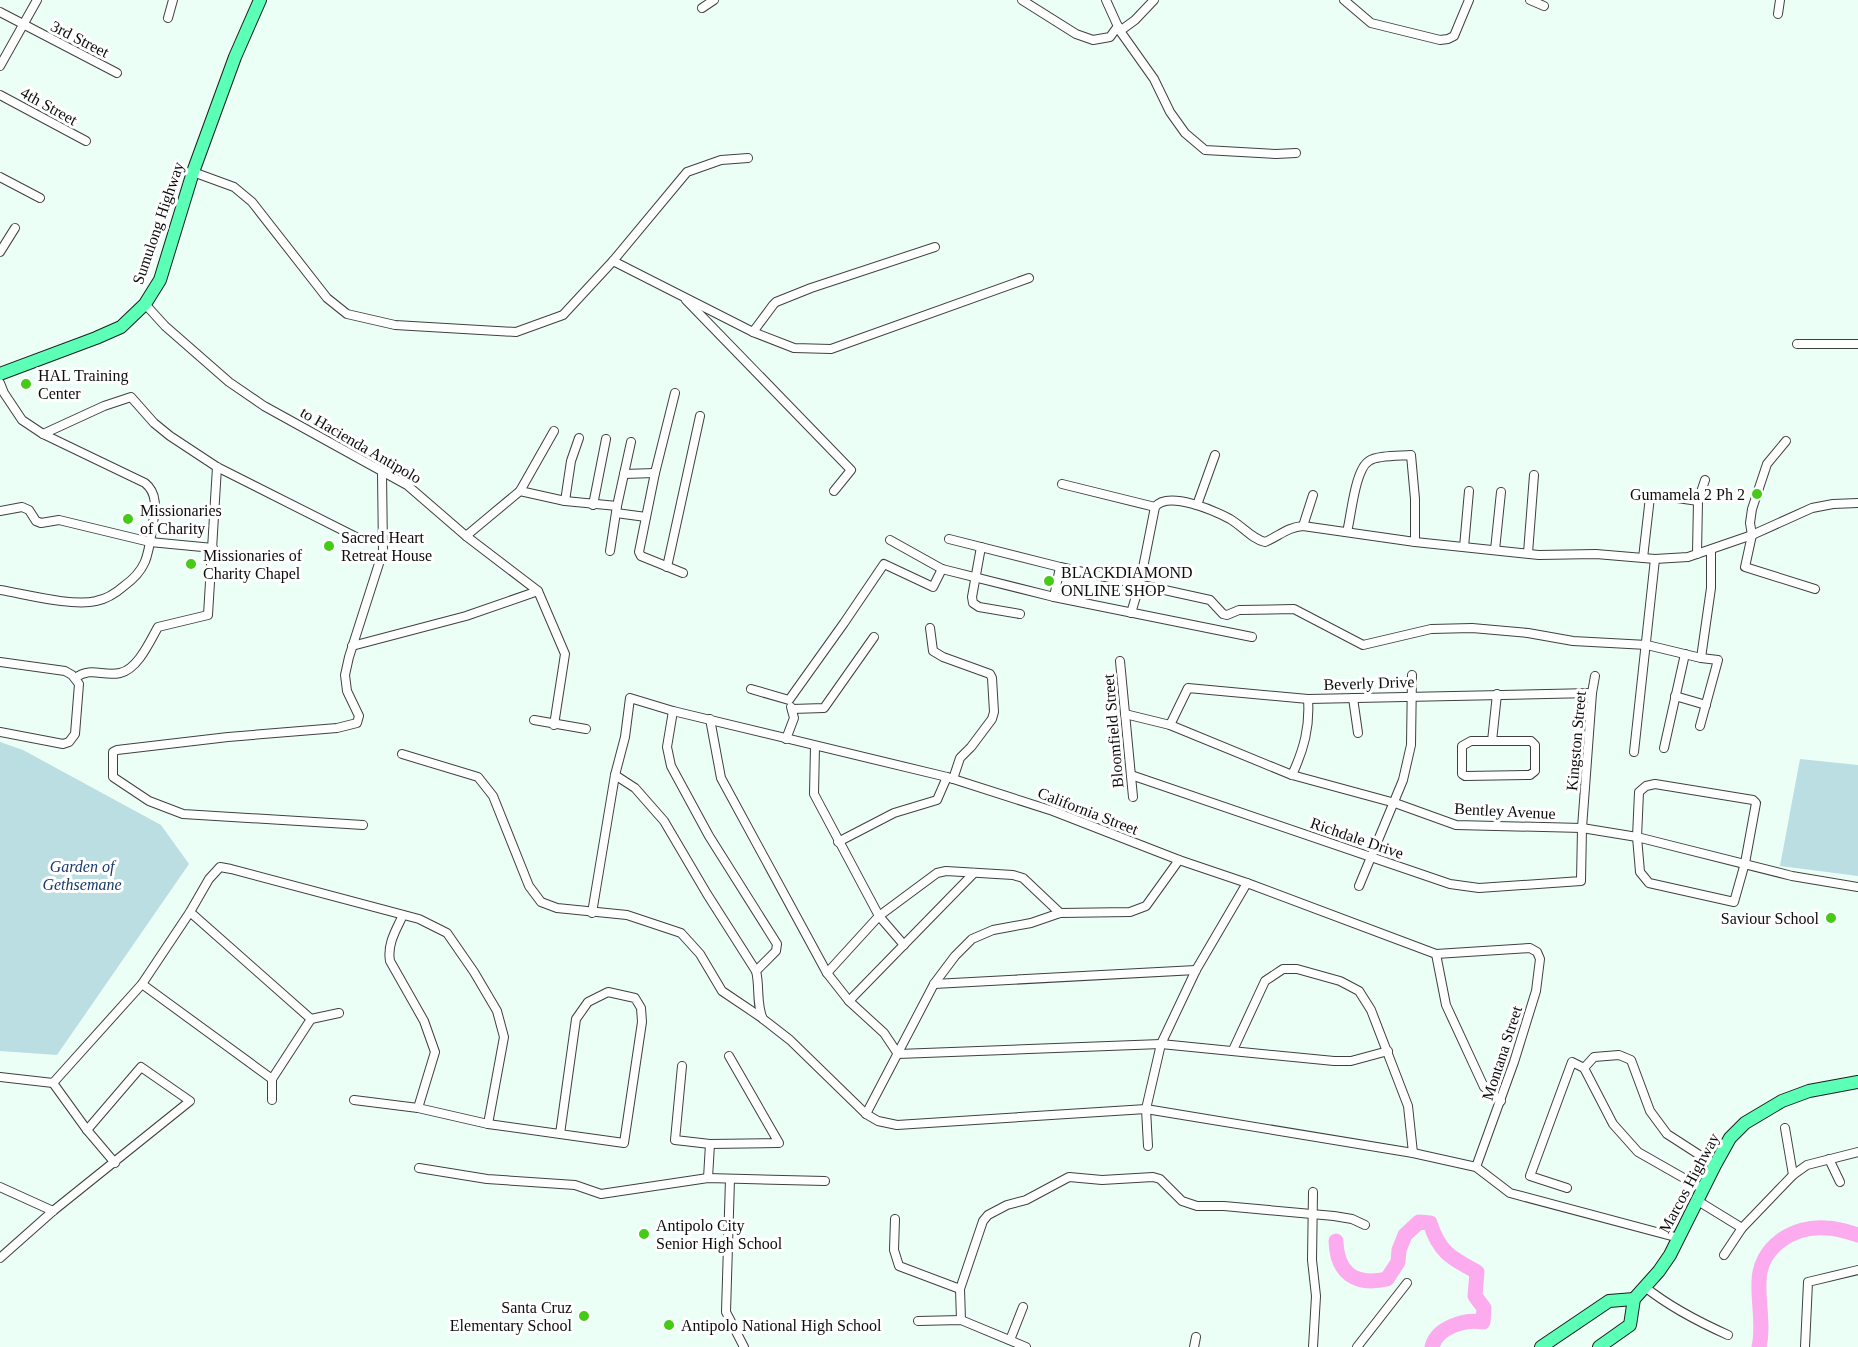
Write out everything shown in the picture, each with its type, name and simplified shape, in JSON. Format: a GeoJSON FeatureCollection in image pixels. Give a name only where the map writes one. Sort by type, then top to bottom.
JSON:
{"type":"FeatureCollection","features":[{"type":"Feature","properties":{"kind":"main road","name":"Sumulong Highway"},"geometry":{"type":"LineString","coordinates":[[0,374],[121,327],[145,304],[160,280],[193,172],[235,57],[260,0]]}},
{"type":"Feature","properties":{"kind":"main road","name":"Marcos Highway"},"geometry":{"type":"LineString","coordinates":[[1634,1299],[1665,1263],[1715,1164],[1730,1138],[1745,1123],[1782,1101],[1809,1091],[1858,1082]]}},
{"type":"Feature","properties":{"kind":"main road"},"geometry":{"type":"LineString","coordinates":[[1541,1347],[1609,1301],[1634,1299],[1630,1325],[1599,1347]]}},
{"type":"Feature","properties":{"kind":"street"},"geometry":{"type":"LineString","coordinates":[[0,66],[37,0]]}},
{"type":"Feature","properties":{"kind":"street"},"geometry":{"type":"LineString","coordinates":[[168,18],[173,0]]}},
{"type":"Feature","properties":{"kind":"street"},"geometry":{"type":"LineString","coordinates":[[702,8],[714,0]]}},
{"type":"Feature","properties":{"kind":"street"},"geometry":{"type":"LineString","coordinates":[[1022,0],[1076,34],[1094,40],[1110,37],[1135,20],[1154,0]]}},
{"type":"Feature","properties":{"kind":"street"},"geometry":{"type":"LineString","coordinates":[[1106,0],[1119,29],[1154,78],[1170,112],[1185,133],[1205,150],[1296,153]]}},
{"type":"Feature","properties":{"kind":"street"},"geometry":{"type":"LineString","coordinates":[[1344,0],[1371,23],[1440,40],[1454,36],[1469,0]]}},
{"type":"Feature","properties":{"kind":"street"},"geometry":{"type":"LineString","coordinates":[[1530,0],[1544,6]]}},
{"type":"Feature","properties":{"kind":"street"},"geometry":{"type":"LineString","coordinates":[[1778,14],[1780,0]]}},
{"type":"Feature","properties":{"kind":"street","name":"3rd Street"},"geometry":{"type":"LineString","coordinates":[[0,12],[117,73]]}},
{"type":"Feature","properties":{"kind":"street","name":"4th Street"},"geometry":{"type":"LineString","coordinates":[[0,95],[86,141]]}},
{"type":"Feature","properties":{"kind":"street"},"geometry":{"type":"LineString","coordinates":[[193,172],[234,188],[252,202],[327,298],[347,314],[395,325],[516,332],[563,315],[613,261],[687,172],[720,160],[748,158]]}},
{"type":"Feature","properties":{"kind":"street"},"geometry":{"type":"LineString","coordinates":[[0,177],[40,198]]}},
{"type":"Feature","properties":{"kind":"street"},"geometry":{"type":"LineString","coordinates":[[1,250],[15,228]]}},
{"type":"Feature","properties":{"kind":"street"},"geometry":{"type":"LineString","coordinates":[[753,332],[776,302],[935,247]]}},
{"type":"Feature","properties":{"kind":"street"},"geometry":{"type":"LineString","coordinates":[[613,261],[753,332],[794,348],[831,349],[1029,278]]}},
{"type":"Feature","properties":{"kind":"street"},"geometry":{"type":"LineString","coordinates":[[681,294],[851,470],[834,491]]}},
{"type":"Feature","properties":{"kind":"street","name":"to Hacienda Antipolo"},"geometry":{"type":"LineString","coordinates":[[145,304],[165,326],[229,382],[264,406],[407,485],[466,536],[538,591],[565,654],[554,725]]}},
{"type":"Feature","properties":{"kind":"street"},"geometry":{"type":"LineString","coordinates":[[1797,344],[1858,344]]}},
{"type":"Feature","properties":{"kind":"street"},"geometry":{"type":"LineString","coordinates":[[0,382],[4,393],[22,420],[44,434],[149,486],[155,500],[146,562],[140,573],[112,596],[96,602],[81,603],[0,590]]}},
{"type":"Feature","properties":{"kind":"street"},"geometry":{"type":"LineString","coordinates":[[675,393],[655,473],[639,552],[641,556],[683,573]]}},
{"type":"Feature","properties":{"kind":"street"},"geometry":{"type":"LineString","coordinates":[[44,434],[104,406],[131,398],[154,423],[170,436],[217,467],[358,538]]}},
{"type":"Feature","properties":{"kind":"street"},"geometry":{"type":"LineString","coordinates":[[667,567],[700,416]]}},
{"type":"Feature","properties":{"kind":"street"},"geometry":{"type":"LineString","coordinates":[[466,536],[520,490],[554,431]]}},
{"type":"Feature","properties":{"kind":"street"},"geometry":{"type":"LineString","coordinates":[[565,501],[572,461],[579,438]]}},
{"type":"Feature","properties":{"kind":"street"},"geometry":{"type":"LineString","coordinates":[[593,505],[606,439]]}},
{"type":"Feature","properties":{"kind":"street"},"geometry":{"type":"LineString","coordinates":[[1786,441],[1767,464],[1752,508],[1750,523],[1752,535],[1745,567],[1815,589]]}},
{"type":"Feature","properties":{"kind":"street"},"geometry":{"type":"LineString","coordinates":[[610,551],[616,510],[631,442]]}},
{"type":"Feature","properties":{"kind":"street"},"geometry":{"type":"LineString","coordinates":[[1197,505],[1215,455]]}},
{"type":"Feature","properties":{"kind":"street"},"geometry":{"type":"LineString","coordinates":[[1347,532],[1360,471],[1369,460],[1411,455],[1415,499],[1415,542]]}},
{"type":"Feature","properties":{"kind":"street"},"geometry":{"type":"LineString","coordinates":[[75,678],[85,671],[121,673],[139,660],[158,627],[208,615],[217,467]]}},
{"type":"Feature","properties":{"kind":"street"},"geometry":{"type":"LineString","coordinates":[[363,825],[183,814],[149,801],[113,777],[112,756],[117,750],[228,737],[337,728],[359,721],[359,716],[347,691],[345,675],[352,646],[383,552],[382,473]]}},
{"type":"Feature","properties":{"kind":"street"},"geometry":{"type":"LineString","coordinates":[[624,474],[655,473]]}},
{"type":"Feature","properties":{"kind":"street"},"geometry":{"type":"LineString","coordinates":[[1528,553],[1534,475]]}},
{"type":"Feature","properties":{"kind":"street"},"geometry":{"type":"LineString","coordinates":[[1697,554],[1698,501],[1705,480]]}},
{"type":"Feature","properties":{"kind":"street"},"geometry":{"type":"LineString","coordinates":[[1062,484],[1155,507]]}},
{"type":"Feature","properties":{"kind":"street"},"geometry":{"type":"LineString","coordinates":[[520,490],[646,517]]}},
{"type":"Feature","properties":{"kind":"street"},"geometry":{"type":"LineString","coordinates":[[1464,547],[1469,491]]}},
{"type":"Feature","properties":{"kind":"street"},"geometry":{"type":"LineString","coordinates":[[1496,550],[1501,492]]}},
{"type":"Feature","properties":{"kind":"street"},"geometry":{"type":"LineString","coordinates":[[1304,526],[1313,495]]}},
{"type":"Feature","properties":{"kind":"street"},"geometry":{"type":"LineString","coordinates":[[1643,558],[1650,497],[1657,495],[1698,501]]}},
{"type":"Feature","properties":{"kind":"street"},"geometry":{"type":"LineString","coordinates":[[1131,613],[1140,583],[1155,507],[1157,503],[1165,501],[1197,505],[1232,520],[1265,542],[1283,531],[1304,526],[1415,542],[1539,555],[1596,554],[1655,559],[1688,557],[1711,550],[1752,535],[1812,508],[1858,503]]}},
{"type":"Feature","properties":{"kind":"street"},"geometry":{"type":"LineString","coordinates":[[0,511],[22,507],[29,510],[39,523],[59,520],[150,542],[213,548]]}},
{"type":"Feature","properties":{"kind":"street"},"geometry":{"type":"LineString","coordinates":[[949,539],[1060,567],[1210,600],[1223,614],[1227,615],[1239,610],[1294,609],[1363,645],[1431,629],[1472,628],[1528,633],[1573,641],[1647,645],[1718,660],[1700,726]]}},
{"type":"Feature","properties":{"kind":"street"},"geometry":{"type":"LineString","coordinates":[[891,540],[942,569],[975,579],[1252,637]]}},
{"type":"Feature","properties":{"kind":"street"},"geometry":{"type":"LineString","coordinates":[[981,547],[972,600],[975,605],[1020,614]]}},
{"type":"Feature","properties":{"kind":"street"},"geometry":{"type":"LineString","coordinates":[[1701,658],[1711,588],[1711,550]]}},
{"type":"Feature","properties":{"kind":"street"},"geometry":{"type":"LineString","coordinates":[[1634,752],[1655,559]]}},
{"type":"Feature","properties":{"kind":"street"},"geometry":{"type":"LineString","coordinates":[[789,700],[884,564],[933,587],[942,569]]}},
{"type":"Feature","properties":{"kind":"street"},"geometry":{"type":"LineString","coordinates":[[1054,597],[1060,567]]}},
{"type":"Feature","properties":{"kind":"street"},"geometry":{"type":"LineString","coordinates":[[352,646],[466,616],[538,591]]}},
{"type":"Feature","properties":{"kind":"street"},"geometry":{"type":"LineString","coordinates":[[838,842],[894,813],[937,800],[960,758],[993,719],[990,674],[933,651],[930,628]]}},
{"type":"Feature","properties":{"kind":"street"},"geometry":{"type":"LineString","coordinates":[[792,709],[824,708],[874,637]]}},
{"type":"Feature","properties":{"kind":"street"},"geometry":{"type":"LineString","coordinates":[[1664,748],[1685,654]]}},
{"type":"Feature","properties":{"kind":"street"},"geometry":{"type":"LineString","coordinates":[[0,662],[66,672],[79,684],[75,734],[69,742],[63,744],[0,732]]}},
{"type":"Feature","properties":{"kind":"street","name":"Bloomfield Street"},"geometry":{"type":"LineString","coordinates":[[1120,662],[1133,797]]}},
{"type":"Feature","properties":{"kind":"street"},"geometry":{"type":"LineString","coordinates":[[1359,886],[1403,780],[1411,745],[1412,675]]}},
{"type":"Feature","properties":{"kind":"street","name":"Kingston Street"},"geometry":{"type":"LineString","coordinates":[[1581,881],[1582,828],[1595,676]]}},
{"type":"Feature","properties":{"kind":"street","name":"Beverly Drive"},"geometry":{"type":"LineString","coordinates":[[1170,725],[1188,688],[1308,699],[1411,695],[1592,693]]}},
{"type":"Feature","properties":{"kind":"street"},"geometry":{"type":"LineString","coordinates":[[751,689],[789,700]]}},
{"type":"Feature","properties":{"kind":"street"},"geometry":{"type":"LineString","coordinates":[[1492,741],[1497,694]]}},
{"type":"Feature","properties":{"kind":"street"},"geometry":{"type":"LineString","coordinates":[[1675,696],[1706,705]]}},
{"type":"Feature","properties":{"kind":"street","name":"California Street"},"geometry":{"type":"LineString","coordinates":[[615,776],[625,737],[630,698],[673,711],[950,778],[1053,810],[1179,860],[1436,954],[1530,948]]}},
{"type":"Feature","properties":{"kind":"street"},"geometry":{"type":"LineString","coordinates":[[1353,698],[1358,733]]}},
{"type":"Feature","properties":{"kind":"street"},"geometry":{"type":"LineString","coordinates":[[1292,775],[1306,739],[1310,718],[1308,699]]}},
{"type":"Feature","properties":{"kind":"street"},"geometry":{"type":"LineString","coordinates":[[786,739],[794,718],[789,700]]}},
{"type":"Feature","properties":{"kind":"street"},"geometry":{"type":"LineString","coordinates":[[673,711],[667,747],[671,766],[709,836],[777,944],[776,951],[756,971]]}},
{"type":"Feature","properties":{"kind":"street","name":"Bentley Avenue"},"geometry":{"type":"LineString","coordinates":[[1125,714],[1170,725],[1292,775],[1395,803],[1456,825],[1582,828],[1637,837],[1792,876],[1858,887]]}},
{"type":"Feature","properties":{"kind":"street"},"geometry":{"type":"LineString","coordinates":[[710,719],[721,778],[827,973],[849,1001],[884,1033],[898,1054]]}},
{"type":"Feature","properties":{"kind":"street"},"geometry":{"type":"LineString","coordinates":[[534,720],[586,729]]}},
{"type":"Feature","properties":{"kind":"street"},"geometry":{"type":"LineString","coordinates":[[1471,741],[1492,741],[1534,743],[1535,771],[1502,777],[1464,776],[1462,774],[1462,746],[1471,741]]}},
{"type":"Feature","properties":{"kind":"street"},"geometry":{"type":"LineString","coordinates":[[815,746],[814,794],[879,916],[904,945]]}},
{"type":"Feature","properties":{"kind":"street"},"geometry":{"type":"LineString","coordinates":[[402,754],[478,777],[493,796],[529,886],[541,902],[557,908],[627,915],[681,933],[700,954],[722,991],[790,1040],[866,1114],[878,1121],[897,1125],[1146,1109],[1413,1153],[1476,1167],[1510,1193],[1679,1238]]}},
{"type":"Feature","properties":{"kind":"street","name":"Richdale Drive"},"geometry":{"type":"LineString","coordinates":[[1131,775],[1450,884],[1479,888],[1581,881]]}},
{"type":"Feature","properties":{"kind":"street"},"geometry":{"type":"LineString","coordinates":[[592,913],[615,776],[635,788],[664,821],[756,971],[760,1014],[763,1019]]}},
{"type":"Feature","properties":{"kind":"street"},"geometry":{"type":"LineString","coordinates":[[1655,784],[1753,800],[1756,808],[1745,863],[1734,902],[1649,883],[1640,872],[1637,837],[1639,792],[1646,786],[1655,784]]}},
{"type":"Feature","properties":{"kind":"street"},"geometry":{"type":"LineString","coordinates":[[866,1114],[934,984],[955,956],[972,939],[993,930],[1031,923],[1060,914],[1130,912],[1146,906],[1179,860]]}},
{"type":"Feature","properties":{"kind":"street"},"geometry":{"type":"LineString","coordinates":[[53,1083],[142,984],[209,879],[220,867],[231,868],[419,919],[447,933],[497,1011],[504,1037],[488,1124]]}},
{"type":"Feature","properties":{"kind":"street"},"geometry":{"type":"LineString","coordinates":[[827,973],[879,916],[937,873],[946,871],[1013,875],[1023,878],[1060,914]]}},
{"type":"Feature","properties":{"kind":"street"},"geometry":{"type":"LineString","coordinates":[[849,1001],[974,873]]}},
{"type":"Feature","properties":{"kind":"street"},"geometry":{"type":"LineString","coordinates":[[1148,1146],[1146,1109],[1161,1044],[1196,970],[1247,883]]}},
{"type":"Feature","properties":{"kind":"street"},"geometry":{"type":"LineString","coordinates":[[190,912],[311,1019]]}},
{"type":"Feature","properties":{"kind":"street"},"geometry":{"type":"LineString","coordinates":[[403,915],[390,942],[389,954],[394,969],[424,1021],[435,1053],[418,1108]]}},
{"type":"Feature","properties":{"kind":"street","name":"Montana Street"},"geometry":{"type":"LineString","coordinates":[[1476,1167],[1536,991],[1540,959],[1537,952],[1530,948]]}},
{"type":"Feature","properties":{"kind":"street"},"geometry":{"type":"LineString","coordinates":[[1436,954],[1446,1005],[1484,1087],[1500,1101]]}},
{"type":"Feature","properties":{"kind":"street"},"geometry":{"type":"LineString","coordinates":[[1233,1050],[1265,981],[1283,969],[1340,981],[1359,991],[1371,1010],[1408,1106],[1413,1153]]}},
{"type":"Feature","properties":{"kind":"street"},"geometry":{"type":"LineString","coordinates":[[934,984],[1196,970]]}},
{"type":"Feature","properties":{"kind":"street"},"geometry":{"type":"LineString","coordinates":[[142,984],[272,1079]]}},
{"type":"Feature","properties":{"kind":"street"},"geometry":{"type":"LineString","coordinates":[[354,1100],[418,1108],[488,1124],[624,1143],[642,1022],[641,1008],[635,998],[608,992],[588,1002],[576,1018],[560,1134]]}},
{"type":"Feature","properties":{"kind":"street"},"geometry":{"type":"LineString","coordinates":[[272,1100],[272,1079],[311,1019],[339,1013]]}},
{"type":"Feature","properties":{"kind":"street"},"geometry":{"type":"LineString","coordinates":[[898,1054],[1161,1044],[1351,1061],[1388,1051]]}},
{"type":"Feature","properties":{"kind":"street"},"geometry":{"type":"LineString","coordinates":[[1584,1068],[1594,1057],[1619,1054],[1631,1060],[1650,1111],[1667,1134],[1715,1164]]}},
{"type":"Feature","properties":{"kind":"street"},"geometry":{"type":"LineString","coordinates":[[682,1066],[675,1140],[710,1144],[779,1143],[729,1056]]}},
{"type":"Feature","properties":{"kind":"street"},"geometry":{"type":"LineString","coordinates":[[1567,1188],[1530,1176],[1572,1062],[1584,1068],[1613,1124],[1638,1152],[1700,1195],[1742,1228]]}},
{"type":"Feature","properties":{"kind":"street"},"geometry":{"type":"LineString","coordinates":[[0,1258],[53,1211],[190,1101],[141,1067],[87,1130]]}},
{"type":"Feature","properties":{"kind":"street"},"geometry":{"type":"LineString","coordinates":[[0,1077],[53,1083],[87,1130],[115,1163]]}},
{"type":"Feature","properties":{"kind":"street"},"geometry":{"type":"LineString","coordinates":[[1785,1128],[1793,1175]]}},
{"type":"Feature","properties":{"kind":"street"},"geometry":{"type":"LineString","coordinates":[[708,1178],[710,1144]]}},
{"type":"Feature","properties":{"kind":"street"},"geometry":{"type":"LineString","coordinates":[[1724,1255],[1742,1228],[1793,1175],[1807,1165],[1858,1152]]}},
{"type":"Feature","properties":{"kind":"street"},"geometry":{"type":"LineString","coordinates":[[1829,1159],[1840,1182]]}},
{"type":"Feature","properties":{"kind":"street"},"geometry":{"type":"LineString","coordinates":[[419,1168],[487,1179],[575,1185],[601,1194],[708,1178],[825,1181]]}},
{"type":"Feature","properties":{"kind":"street"},"geometry":{"type":"LineString","coordinates":[[961,1320],[960,1289],[988,1215],[1007,1205],[1026,1200],[1070,1177],[1102,1180],[1153,1177],[1160,1179],[1182,1202],[1197,1206],[1224,1206],[1347,1218],[1365,1225]]}},
{"type":"Feature","properties":{"kind":"street"},"geometry":{"type":"LineString","coordinates":[[730,1179],[726,1312],[744,1347]]}},
{"type":"Feature","properties":{"kind":"street"},"geometry":{"type":"LineString","coordinates":[[0,1187],[53,1211]]}},
{"type":"Feature","properties":{"kind":"street"},"geometry":{"type":"LineString","coordinates":[[1313,1192],[1312,1260],[1316,1296],[1313,1347]]}},
{"type":"Feature","properties":{"kind":"street"},"geometry":{"type":"LineString","coordinates":[[895,1220],[894,1250],[899,1266],[960,1289]]}},
{"type":"Feature","properties":{"kind":"street"},"geometry":{"type":"LineString","coordinates":[[1805,1347],[1808,1282],[1858,1270]]}},
{"type":"Feature","properties":{"kind":"street"},"geometry":{"type":"LineString","coordinates":[[1357,1347],[1407,1283]]}},
{"type":"Feature","properties":{"kind":"street"},"geometry":{"type":"LineString","coordinates":[[1646,1287],[1663,1301],[1694,1320],[1728,1335]]}},
{"type":"Feature","properties":{"kind":"street"},"geometry":{"type":"LineString","coordinates":[[1010,1340],[1023,1307]]}},
{"type":"Feature","properties":{"kind":"street"},"geometry":{"type":"LineString","coordinates":[[918,1321],[961,1320],[1026,1347]]}},
{"type":"Feature","properties":{"kind":"street"},"geometry":{"type":"LineString","coordinates":[[1194,1347],[1196,1337]]}},
{"type":"Feature","properties":{"kind":"green space","name":"Garden of Gethsemane"},"geometry":{"type":"Polygon","coordinates":[[[0,742],[23,750],[161,825],[189,864],[57,1055],[0,1051],[0,742]]]}},
{"type":"Feature","properties":{"kind":"green space"},"geometry":{"type":"Polygon","coordinates":[[[1800,759],[1858,765],[1858,876],[1780,866],[1800,759]]]}},
{"type":"Feature","properties":{"kind":"waterway"},"geometry":{"type":"LineString","coordinates":[[1336,1241],[1340,1262],[1350,1275],[1366,1281],[1387,1279],[1398,1262],[1399,1250],[1405,1235],[1419,1222],[1430,1223],[1442,1248],[1460,1263],[1477,1272],[1475,1296],[1484,1308],[1483,1322],[1460,1323],[1453,1326],[1440,1334],[1432,1347]]}},
{"type":"Feature","properties":{"kind":"waterway"},"geometry":{"type":"LineString","coordinates":[[1759,1347],[1761,1331],[1759,1282],[1765,1258],[1772,1249],[1791,1235],[1814,1228],[1834,1229],[1858,1235]]}},
{"type":"Feature","properties":{"kind":"place","name":"HAL Training Center"},"geometry":{"type":"Point","coordinates":[26,384]}},
{"type":"Feature","properties":{"kind":"place","name":"Gumamela 2 Ph 2"},"geometry":{"type":"Point","coordinates":[1757,494]}},
{"type":"Feature","properties":{"kind":"place","name":"Missionaries of Charity"},"geometry":{"type":"Point","coordinates":[128,519]}},
{"type":"Feature","properties":{"kind":"place","name":"Sacred Heart Retreat House"},"geometry":{"type":"Point","coordinates":[329,546]}},
{"type":"Feature","properties":{"kind":"place","name":"Missionaries of Charity Chapel"},"geometry":{"type":"Point","coordinates":[191,564]}},
{"type":"Feature","properties":{"kind":"place","name":"BLACKDIAMOND ONLINE SHOP"},"geometry":{"type":"Point","coordinates":[1049,581]}},
{"type":"Feature","properties":{"kind":"place","name":"Saviour School"},"geometry":{"type":"Point","coordinates":[1831,918]}},
{"type":"Feature","properties":{"kind":"place","name":"Antipolo City Senior High School"},"geometry":{"type":"Point","coordinates":[644,1234]}},
{"type":"Feature","properties":{"kind":"place","name":"Santa Cruz Elementary School"},"geometry":{"type":"Point","coordinates":[584,1316]}},
{"type":"Feature","properties":{"kind":"place","name":"Antipolo National High School"},"geometry":{"type":"Point","coordinates":[669,1325]}}]}
